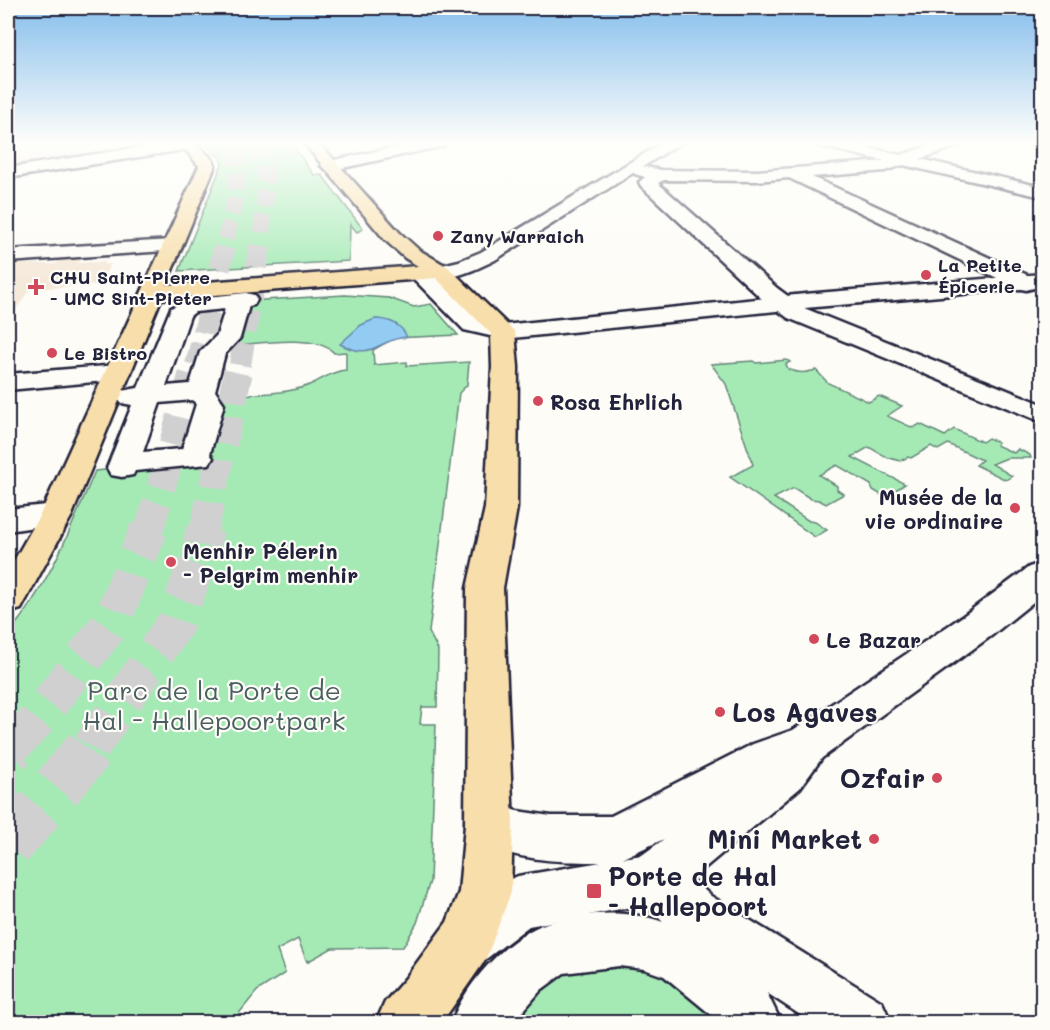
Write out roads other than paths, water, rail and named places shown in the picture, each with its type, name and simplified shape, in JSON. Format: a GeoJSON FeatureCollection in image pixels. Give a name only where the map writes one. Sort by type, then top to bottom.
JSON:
{"type":"FeatureCollection","features":[{"type":"Feature","properties":{"kind":"main road"},"geometry":{"type":"LineString","coordinates":[[8,600],[135,384],[151,293],[196,190]]}},
{"type":"Feature","properties":{"kind":"main road"},"geometry":{"type":"LineString","coordinates":[[351,190],[392,236],[431,273]]}},
{"type":"Feature","properties":{"kind":"main road"},"geometry":{"type":"LineString","coordinates":[[151,293],[431,273]]}},
{"type":"Feature","properties":{"kind":"main road"},"geometry":{"type":"LineString","coordinates":[[405,1023],[467,940],[485,892],[489,825],[485,588],[501,508],[505,367],[503,332]]}},
{"type":"Feature","properties":{"kind":"street"},"geometry":{"type":"LineString","coordinates":[[596,190],[488,256],[465,266],[431,273],[440,291],[472,325],[503,332],[1034,282]]}},
{"type":"Feature","properties":{"kind":"street"},"geometry":{"type":"LineString","coordinates":[[656,190],[783,304],[796,313],[1042,414]]}},
{"type":"Feature","properties":{"kind":"street"},"geometry":{"type":"LineString","coordinates":[[829,190],[1034,282]]}},
{"type":"Feature","properties":{"kind":"street"},"geometry":{"type":"LineString","coordinates":[[8,256],[172,246]]}},
{"type":"Feature","properties":{"kind":"street"},"geometry":{"type":"LineString","coordinates":[[8,382],[135,384],[201,391],[210,404],[196,458],[123,466],[135,384],[166,347],[179,313],[189,306],[242,301],[234,338],[213,352],[201,391]]}},
{"type":"Feature","properties":{"kind":"street"},"geometry":{"type":"LineString","coordinates":[[166,347],[234,338]]}},
{"type":"Feature","properties":{"kind":"street"},"geometry":{"type":"LineString","coordinates":[[8,520],[56,515]]}},
{"type":"Feature","properties":{"kind":"street"},"geometry":{"type":"LineString","coordinates":[[489,825],[517,834],[552,839],[613,839],[769,758],[808,744],[977,626],[1042,576]]}},
{"type":"Feature","properties":{"kind":"street"},"geometry":{"type":"LineString","coordinates":[[467,940],[518,902],[653,878],[784,774],[808,744]]}},
{"type":"Feature","properties":{"kind":"street"},"geometry":{"type":"LineString","coordinates":[[668,812],[642,844],[653,878],[693,914],[862,1023]]}},
{"type":"Feature","properties":{"kind":"street"},"geometry":{"type":"LineString","coordinates":[[481,1023],[502,991],[552,938],[620,939],[644,942],[681,955],[748,1000]]}},
{"type":"Feature","properties":{"kind":"water"},"geometry":{"type":"Polygon","coordinates":[[[375,319],[394,323],[407,337],[360,351],[340,344],[361,325],[375,319]]]}},
{"type":"Feature","properties":{"kind":"tunnel"},"geometry":{"type":"LineString","coordinates":[[226,239],[236,190]]}},
{"type":"Feature","properties":{"kind":"tunnel"},"geometry":{"type":"LineString","coordinates":[[261,239],[266,190]]}},
{"type":"Feature","properties":{"kind":"tunnel"},"geometry":{"type":"LineString","coordinates":[[196,365],[227,238]]}},
{"type":"Feature","properties":{"kind":"tunnel"},"geometry":{"type":"LineString","coordinates":[[240,365],[261,238]]}},
{"type":"Feature","properties":{"kind":"tunnel"},"geometry":{"type":"LineString","coordinates":[[149,530],[196,364]]}},
{"type":"Feature","properties":{"kind":"tunnel"},"geometry":{"type":"LineString","coordinates":[[204,530],[240,364]]}},
{"type":"Feature","properties":{"kind":"tunnel"},"geometry":{"type":"LineString","coordinates":[[11,747],[34,723],[111,623],[149,529]]}},
{"type":"Feature","properties":{"kind":"tunnel"},"geometry":{"type":"LineString","coordinates":[[91,747],[175,624],[199,556],[205,529]]}},
{"type":"Feature","properties":{"kind":"tunnel"},"geometry":{"type":"LineString","coordinates":[[8,846],[92,746]]}},
{"type":"Feature","properties":{"kind":"tunnel"},"geometry":{"type":"LineString","coordinates":[[8,750],[11,747]]}},
{"type":"Feature","properties":{"kind":"place","name":"Zany Warraich"},"geometry":{"type":"Point","coordinates":[438,236]}},
{"type":"Feature","properties":{"kind":"place","name":"La Petite Épicerie"},"geometry":{"type":"Point","coordinates":[926,275]}},
{"type":"Feature","properties":{"kind":"place","name":"CHU Saint-Pierre - UMC Sint-Pieter"},"geometry":{"type":"Point","coordinates":[36,287]}},
{"type":"Feature","properties":{"kind":"place","name":"Le Bistro"},"geometry":{"type":"Point","coordinates":[52,353]}},
{"type":"Feature","properties":{"kind":"place","name":"Rosa Ehrlich"},"geometry":{"type":"Point","coordinates":[538,401]}},
{"type":"Feature","properties":{"kind":"place","name":"Musée de la vie ordinaire"},"geometry":{"type":"Point","coordinates":[1015,508]}},
{"type":"Feature","properties":{"kind":"place","name":"Menhir Pélerin - Pelgrim menhir"},"geometry":{"type":"Point","coordinates":[171,562]}},
{"type":"Feature","properties":{"kind":"place","name":"Le Bazar"},"geometry":{"type":"Point","coordinates":[814,639]}},
{"type":"Feature","properties":{"kind":"place","name":"Los Agaves"},"geometry":{"type":"Point","coordinates":[720,712]}},
{"type":"Feature","properties":{"kind":"place","name":"Ozfair"},"geometry":{"type":"Point","coordinates":[937,778]}},
{"type":"Feature","properties":{"kind":"place","name":"Mini Market"},"geometry":{"type":"Point","coordinates":[874,839]}},
{"type":"Feature","properties":{"kind":"place","name":"Porte de Hal - Hallepoort"},"geometry":{"type":"Point","coordinates":[594,891]}},
{"type":"Feature","properties":{"kind":"park label","name":"Parc de la Porte de Hal - Hallepoortpark"},"geometry":{"type":"Point","coordinates":[214,705]}}]}
